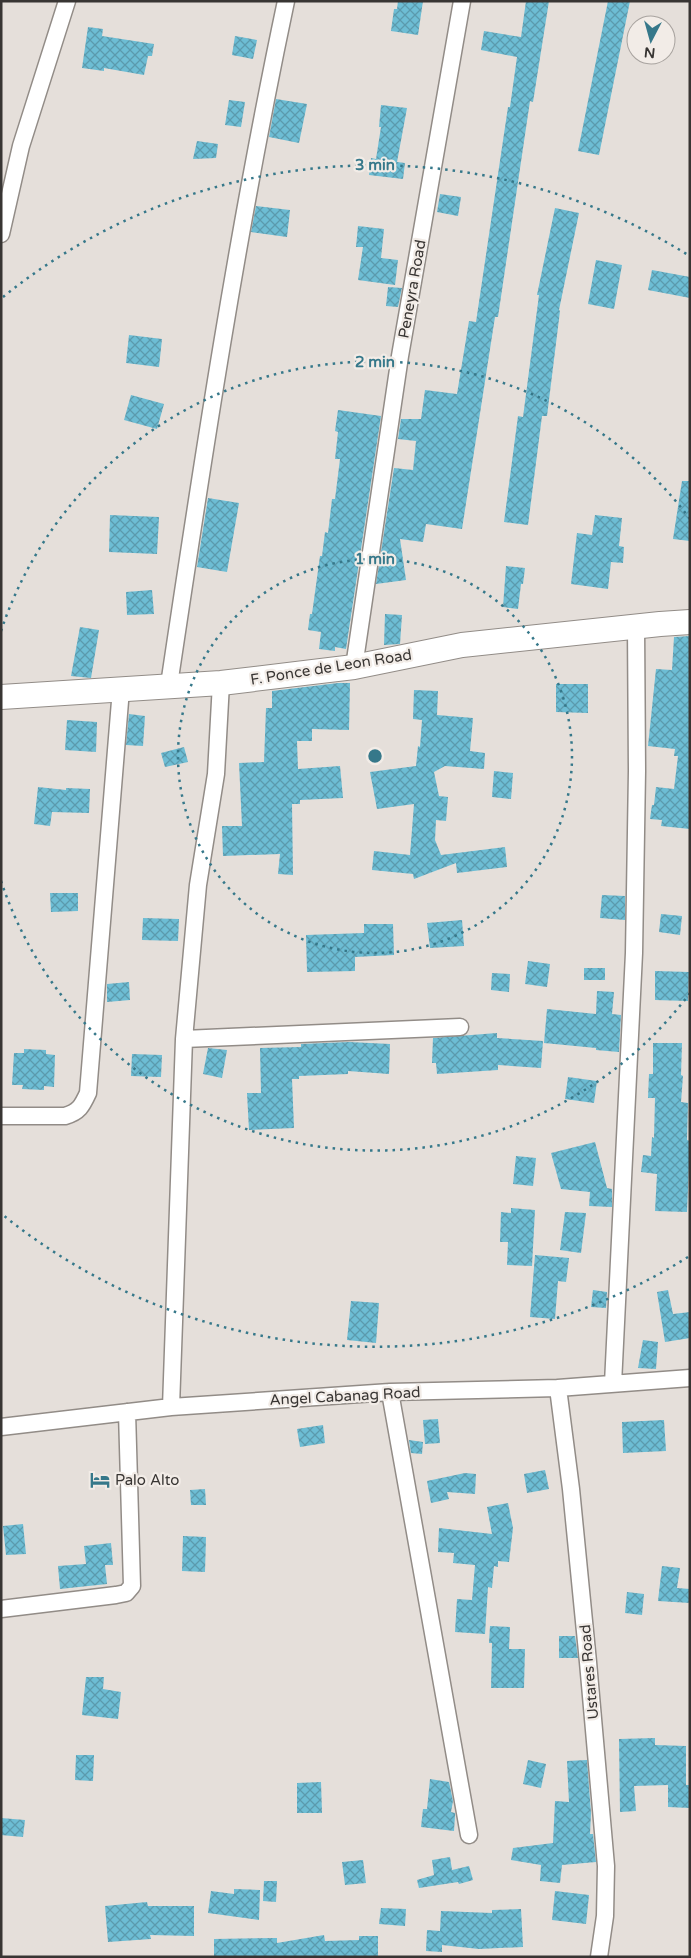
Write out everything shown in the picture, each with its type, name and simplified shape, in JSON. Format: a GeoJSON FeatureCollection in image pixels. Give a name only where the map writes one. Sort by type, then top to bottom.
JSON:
{"type":"FeatureCollection","features":[{"type":"Feature","properties":{"kind":"street"},"geometry":{"type":"LineString","coordinates":[[1,234],[21,146],[67,1]]}},
{"type":"Feature","properties":{"kind":"street"},"geometry":{"type":"LineString","coordinates":[[169,685],[208,429],[265,101],[286,1]]}},
{"type":"Feature","properties":{"kind":"street","name":"Peneyra Road"},"geometry":{"type":"LineString","coordinates":[[354,667],[400,356],[462,1]]}},
{"type":"Feature","properties":{"kind":"street","name":"F. Ponce de Leon Road"},"geometry":{"type":"LineString","coordinates":[[1,697],[221,683],[354,667],[462,645],[690,622]]}},
{"type":"Feature","properties":{"kind":"street"},"geometry":{"type":"LineString","coordinates":[[613,1384],[634,953],[637,771],[636,626]]}},
{"type":"Feature","properties":{"kind":"street"},"geometry":{"type":"LineString","coordinates":[[171,1407],[184,1039],[198,885],[216,774],[221,683]]}},
{"type":"Feature","properties":{"kind":"street"},"geometry":{"type":"LineString","coordinates":[[1,1116],[65,1116],[75,1113],[82,1107],[88,1093],[121,689]]}},
{"type":"Feature","properties":{"kind":"street"},"geometry":{"type":"LineString","coordinates":[[184,1039],[460,1027]]}},
{"type":"Feature","properties":{"kind":"street","name":"Angel Cabanag Road"},"geometry":{"type":"LineString","coordinates":[[1,1427],[171,1407],[390,1392],[558,1388],[690,1378]]}},
{"type":"Feature","properties":{"kind":"street","name":"Ustares Road"},"geometry":{"type":"LineString","coordinates":[[558,1388],[571,1489],[606,1866],[605,1916],[599,1957]]}},
{"type":"Feature","properties":{"kind":"street"},"geometry":{"type":"LineString","coordinates":[[390,1392],[469,1836]]}},
{"type":"Feature","properties":{"kind":"street"},"geometry":{"type":"LineString","coordinates":[[1,1609],[116,1595],[126,1592],[132,1586],[127,1412]]}},
{"type":"Feature","properties":{"kind":"building"},"geometry":{"type":"Polygon","coordinates":[[[398,1],[423,1],[418,35],[391,31],[394,9],[397,9],[398,1]]]}},
{"type":"Feature","properties":{"kind":"building"},"geometry":{"type":"Polygon","coordinates":[[[526,1],[549,1],[533,102],[530,101],[498,317],[495,317],[462,529],[426,524],[423,542],[400,539],[406,580],[376,584],[394,468],[413,470],[416,441],[398,439],[401,419],[421,419],[425,390],[457,394],[469,321],[476,322],[517,57],[481,50],[484,31],[521,37],[526,1]]]}},
{"type":"Feature","properties":{"kind":"building"},"geometry":{"type":"Polygon","coordinates":[[[608,1],[630,1],[599,155],[578,151],[608,1]]]}},
{"type":"Feature","properties":{"kind":"building"},"geometry":{"type":"Polygon","coordinates":[[[88,27],[103,29],[102,36],[154,44],[152,56],[148,56],[144,75],[104,68],[104,71],[82,68],[88,27]]]}},
{"type":"Feature","properties":{"kind":"building"},"geometry":{"type":"Polygon","coordinates":[[[235,36],[257,40],[253,59],[232,55],[235,36]]]}},
{"type":"Feature","properties":{"kind":"building"},"geometry":{"type":"Polygon","coordinates":[[[276,99],[307,104],[299,143],[269,137],[276,99]]]}},
{"type":"Feature","properties":{"kind":"building"},"geometry":{"type":"Polygon","coordinates":[[[229,100],[245,102],[241,127],[225,125],[229,100]]]}},
{"type":"Feature","properties":{"kind":"building"},"geometry":{"type":"Polygon","coordinates":[[[381,105],[407,108],[397,162],[405,163],[403,179],[369,175],[371,158],[376,159],[381,127],[379,127],[381,105]]]}},
{"type":"Feature","properties":{"kind":"building"},"geometry":{"type":"Polygon","coordinates":[[[197,141],[218,144],[216,158],[193,159],[197,141]]]}},
{"type":"Feature","properties":{"kind":"building"},"geometry":{"type":"Polygon","coordinates":[[[440,194],[461,197],[458,216],[437,212],[440,194]]]}},
{"type":"Feature","properties":{"kind":"building"},"geometry":{"type":"Polygon","coordinates":[[[256,206],[290,210],[287,237],[251,232],[256,206]]]}},
{"type":"Feature","properties":{"kind":"building"},"geometry":{"type":"Polygon","coordinates":[[[555,208],[579,213],[559,310],[547,416],[542,416],[528,525],[504,522],[518,416],[523,417],[539,295],[537,295],[555,208]]]}},
{"type":"Feature","properties":{"kind":"building"},"geometry":{"type":"Polygon","coordinates":[[[358,226],[384,229],[381,258],[398,260],[395,285],[358,280],[363,247],[356,247],[358,226]]]}},
{"type":"Feature","properties":{"kind":"building"},"geometry":{"type":"Polygon","coordinates":[[[596,260],[622,265],[614,309],[588,304],[596,260]]]}},
{"type":"Feature","properties":{"kind":"building"},"geometry":{"type":"Polygon","coordinates":[[[652,270],[690,277],[690,298],[648,290],[652,270]]]}},
{"type":"Feature","properties":{"kind":"building"},"geometry":{"type":"Polygon","coordinates":[[[388,287],[402,288],[398,307],[386,306],[388,287]]]}},
{"type":"Feature","properties":{"kind":"building"},"geometry":{"type":"Polygon","coordinates":[[[129,335],[162,339],[159,367],[126,363],[129,335]]]}},
{"type":"Feature","properties":{"kind":"building"},"geometry":{"type":"Polygon","coordinates":[[[131,395],[164,404],[157,429],[124,420],[131,395]]]}},
{"type":"Feature","properties":{"kind":"building"},"geometry":{"type":"Polygon","coordinates":[[[338,410],[381,416],[346,649],[335,647],[335,651],[319,649],[321,632],[308,630],[320,556],[322,556],[325,532],[328,533],[332,499],[335,499],[340,459],[335,459],[338,432],[335,431],[338,410]]]}},
{"type":"Feature","properties":{"kind":"building"},"geometry":{"type":"Polygon","coordinates":[[[682,481],[690,481],[690,541],[673,539],[682,481]]]}},
{"type":"Feature","properties":{"kind":"building"},"geometry":{"type":"Polygon","coordinates":[[[208,498],[239,503],[227,572],[197,567],[208,498]]]}},
{"type":"Feature","properties":{"kind":"building"},"geometry":{"type":"Polygon","coordinates":[[[110,515],[159,517],[157,554],[109,552],[110,515]]]}},
{"type":"Feature","properties":{"kind":"building"},"geometry":{"type":"Polygon","coordinates":[[[595,515],[622,518],[619,546],[624,547],[623,563],[611,562],[608,589],[571,584],[577,533],[592,535],[595,515]]]}},
{"type":"Feature","properties":{"kind":"building"},"geometry":{"type":"Polygon","coordinates":[[[506,566],[525,568],[518,609],[503,607],[506,566]]]}},
{"type":"Feature","properties":{"kind":"building"},"geometry":{"type":"Polygon","coordinates":[[[152,590],[154,614],[127,615],[126,592],[152,590]]]}},
{"type":"Feature","properties":{"kind":"building"},"geometry":{"type":"Polygon","coordinates":[[[385,614],[402,615],[400,644],[384,645],[385,614]]]}},
{"type":"Feature","properties":{"kind":"building"},"geometry":{"type":"Polygon","coordinates":[[[80,627],[99,630],[91,678],[71,676],[80,627]]]}},
{"type":"Feature","properties":{"kind":"building"},"geometry":{"type":"Polygon","coordinates":[[[690,636],[690,829],[661,826],[662,820],[650,819],[656,787],[674,789],[678,756],[674,756],[675,749],[648,746],[656,669],[672,670],[674,637],[690,636]]]}},
{"type":"Feature","properties":{"kind":"building"},"geometry":{"type":"Polygon","coordinates":[[[350,683],[349,730],[312,729],[312,741],[297,741],[298,769],[340,766],[343,798],[300,800],[300,804],[292,804],[293,875],[278,874],[280,854],[223,856],[222,826],[242,826],[239,763],[264,762],[266,708],[272,708],[272,691],[350,683]]]}},
{"type":"Feature","properties":{"kind":"building"},"geometry":{"type":"Polygon","coordinates":[[[556,684],[588,684],[588,713],[556,712],[556,684]]]}},
{"type":"Feature","properties":{"kind":"building"},"geometry":{"type":"Polygon","coordinates":[[[414,690],[438,691],[437,715],[473,718],[470,751],[485,753],[484,769],[445,766],[434,772],[439,796],[448,797],[446,821],[436,820],[435,840],[441,855],[505,847],[507,867],[457,873],[456,863],[414,879],[413,874],[372,870],[374,851],[410,855],[414,804],[377,809],[370,772],[416,766],[418,746],[420,747],[422,720],[413,719],[414,690]]]}},
{"type":"Feature","properties":{"kind":"building"},"geometry":{"type":"Polygon","coordinates":[[[129,714],[145,716],[143,746],[126,745],[129,714]]]}},
{"type":"Feature","properties":{"kind":"building"},"geometry":{"type":"Polygon","coordinates":[[[67,720],[97,722],[96,752],[65,750],[67,720]]]}},
{"type":"Feature","properties":{"kind":"building"},"geometry":{"type":"Polygon","coordinates":[[[184,747],[188,762],[165,767],[161,753],[184,747]]]}},
{"type":"Feature","properties":{"kind":"building"},"geometry":{"type":"Polygon","coordinates":[[[494,771],[513,773],[511,799],[492,797],[494,771]]]}},
{"type":"Feature","properties":{"kind":"building"},"geometry":{"type":"Polygon","coordinates":[[[38,787],[66,790],[66,788],[90,789],[89,813],[52,812],[50,826],[34,824],[38,787]]]}},
{"type":"Feature","properties":{"kind":"building"},"geometry":{"type":"Polygon","coordinates":[[[50,893],[78,893],[78,911],[51,912],[50,893]]]}},
{"type":"Feature","properties":{"kind":"building"},"geometry":{"type":"Polygon","coordinates":[[[602,895],[625,896],[625,920],[600,918],[602,895]]]}},
{"type":"Feature","properties":{"kind":"building"},"geometry":{"type":"Polygon","coordinates":[[[661,914],[682,916],[680,935],[659,932],[661,914]]]}},
{"type":"Feature","properties":{"kind":"building"},"geometry":{"type":"Polygon","coordinates":[[[143,918],[179,919],[178,941],[142,940],[143,918]]]}},
{"type":"Feature","properties":{"kind":"building"},"geometry":{"type":"Polygon","coordinates":[[[462,920],[464,946],[430,948],[427,923],[462,920]]]}},
{"type":"Feature","properties":{"kind":"building"},"geometry":{"type":"Polygon","coordinates":[[[364,924],[393,924],[394,955],[355,957],[355,971],[307,972],[306,935],[364,933],[364,924]]]}},
{"type":"Feature","properties":{"kind":"building"},"geometry":{"type":"Polygon","coordinates":[[[528,961],[550,964],[547,987],[525,984],[528,961]]]}},
{"type":"Feature","properties":{"kind":"building"},"geometry":{"type":"Polygon","coordinates":[[[584,968],[605,968],[605,980],[584,980],[584,968]]]}},
{"type":"Feature","properties":{"kind":"building"},"geometry":{"type":"Polygon","coordinates":[[[655,971],[689,972],[688,1001],[655,1000],[655,971]]]}},
{"type":"Feature","properties":{"kind":"building"},"geometry":{"type":"Polygon","coordinates":[[[492,973],[510,974],[509,992],[491,990],[492,973]]]}},
{"type":"Feature","properties":{"kind":"building"},"geometry":{"type":"Polygon","coordinates":[[[129,982],[130,1000],[107,1002],[107,984],[129,982]]]}},
{"type":"Feature","properties":{"kind":"building"},"geometry":{"type":"Polygon","coordinates":[[[597,991],[614,992],[612,1014],[621,1015],[619,1052],[544,1043],[547,1009],[596,1014],[597,991]]]}},
{"type":"Feature","properties":{"kind":"building"},"geometry":{"type":"Polygon","coordinates":[[[497,1033],[497,1038],[543,1041],[541,1068],[498,1065],[498,1070],[437,1074],[436,1063],[432,1063],[433,1038],[497,1033]]]}},
{"type":"Feature","properties":{"kind":"building"},"geometry":{"type":"Polygon","coordinates":[[[349,1042],[390,1044],[389,1074],[348,1071],[348,1074],[299,1076],[299,1079],[292,1079],[294,1128],[249,1130],[247,1093],[261,1093],[260,1048],[301,1047],[301,1044],[349,1042]]]}},
{"type":"Feature","properties":{"kind":"building"},"geometry":{"type":"Polygon","coordinates":[[[653,1043],[682,1043],[681,1075],[683,1076],[681,1102],[688,1103],[687,1140],[690,1141],[687,1212],[655,1211],[657,1174],[641,1172],[643,1155],[651,1156],[652,1137],[654,1138],[655,1098],[648,1098],[649,1074],[653,1074],[653,1043]]]}},
{"type":"Feature","properties":{"kind":"building"},"geometry":{"type":"Polygon","coordinates":[[[208,1048],[227,1050],[222,1078],[203,1074],[208,1048]]]}},
{"type":"Feature","properties":{"kind":"building"},"geometry":{"type":"Polygon","coordinates":[[[24,1049],[46,1050],[46,1054],[55,1055],[54,1087],[44,1086],[44,1090],[22,1089],[23,1085],[12,1085],[14,1053],[24,1053],[24,1049]]]}},
{"type":"Feature","properties":{"kind":"building"},"geometry":{"type":"Polygon","coordinates":[[[132,1054],[162,1055],[161,1077],[131,1076],[132,1054]]]}},
{"type":"Feature","properties":{"kind":"building"},"geometry":{"type":"Polygon","coordinates":[[[568,1077],[597,1081],[594,1103],[565,1099],[568,1077]]]}},
{"type":"Feature","properties":{"kind":"building"},"geometry":{"type":"Polygon","coordinates":[[[595,1142],[607,1188],[612,1189],[612,1207],[589,1206],[590,1192],[561,1189],[551,1153],[595,1142]]]}},
{"type":"Feature","properties":{"kind":"building"},"geometry":{"type":"Polygon","coordinates":[[[516,1156],[536,1158],[533,1186],[513,1184],[516,1156]]]}},
{"type":"Feature","properties":{"kind":"building"},"geometry":{"type":"Polygon","coordinates":[[[511,1208],[535,1210],[532,1266],[507,1265],[508,1242],[500,1242],[501,1212],[511,1213],[511,1208]]]}},
{"type":"Feature","properties":{"kind":"building"},"geometry":{"type":"Polygon","coordinates":[[[565,1212],[586,1213],[581,1253],[560,1250],[565,1212]]]}},
{"type":"Feature","properties":{"kind":"building"},"geometry":{"type":"Polygon","coordinates":[[[535,1255],[569,1258],[566,1282],[558,1281],[555,1319],[530,1317],[535,1255]]]}},
{"type":"Feature","properties":{"kind":"building"},"geometry":{"type":"Polygon","coordinates":[[[593,1290],[607,1292],[606,1308],[591,1307],[593,1290]]]}},
{"type":"Feature","properties":{"kind":"building"},"geometry":{"type":"Polygon","coordinates":[[[668,1290],[673,1314],[690,1312],[690,1338],[665,1342],[657,1292],[668,1290]]]}},
{"type":"Feature","properties":{"kind":"building"},"geometry":{"type":"Polygon","coordinates":[[[351,1301],[379,1303],[376,1343],[347,1340],[351,1301]]]}},
{"type":"Feature","properties":{"kind":"building"},"geometry":{"type":"Polygon","coordinates":[[[643,1340],[658,1342],[656,1369],[638,1368],[643,1340]]]}},
{"type":"Feature","properties":{"kind":"building"},"geometry":{"type":"Polygon","coordinates":[[[438,1419],[440,1443],[425,1444],[423,1420],[438,1419]]]}},
{"type":"Feature","properties":{"kind":"building"},"geometry":{"type":"Polygon","coordinates":[[[664,1420],[666,1451],[623,1453],[622,1422],[664,1420]]]}},
{"type":"Feature","properties":{"kind":"building"},"geometry":{"type":"Polygon","coordinates":[[[323,1425],[325,1443],[300,1447],[297,1429],[323,1425]]]}},
{"type":"Feature","properties":{"kind":"building"},"geometry":{"type":"Polygon","coordinates":[[[409,1440],[423,1442],[422,1454],[411,1453],[409,1440]]]}},
{"type":"Feature","properties":{"kind":"building"},"geometry":{"type":"Polygon","coordinates":[[[545,1470],[549,1489],[527,1493],[524,1474],[545,1470]]]}},
{"type":"Feature","properties":{"kind":"building"},"geometry":{"type":"Polygon","coordinates":[[[465,1473],[476,1474],[475,1494],[447,1492],[449,1499],[431,1503],[427,1481],[465,1473]]]}},
{"type":"Feature","properties":{"kind":"building"},"geometry":{"type":"Polygon","coordinates":[[[205,1489],[206,1505],[191,1505],[190,1490],[205,1489]]]}},
{"type":"Feature","properties":{"kind":"building"},"geometry":{"type":"Polygon","coordinates":[[[508,1503],[513,1528],[509,1562],[498,1561],[498,1567],[494,1566],[492,1588],[488,1587],[485,1634],[455,1632],[457,1599],[472,1600],[475,1565],[453,1563],[454,1553],[438,1552],[439,1528],[492,1534],[487,1507],[508,1503]]]}},
{"type":"Feature","properties":{"kind":"building"},"geometry":{"type":"Polygon","coordinates":[[[23,1524],[26,1554],[6,1555],[3,1526],[23,1524]]]}},
{"type":"Feature","properties":{"kind":"building"},"geometry":{"type":"Polygon","coordinates":[[[183,1536],[206,1537],[205,1572],[182,1571],[183,1536]]]}},
{"type":"Feature","properties":{"kind":"building"},"geometry":{"type":"Polygon","coordinates":[[[111,1543],[113,1565],[105,1565],[107,1584],[60,1589],[58,1566],[86,1564],[84,1546],[111,1543]]]}},
{"type":"Feature","properties":{"kind":"building"},"geometry":{"type":"Polygon","coordinates":[[[662,1566],[680,1568],[677,1588],[690,1589],[690,1603],[658,1601],[662,1566]]]}},
{"type":"Feature","properties":{"kind":"building"},"geometry":{"type":"Polygon","coordinates":[[[627,1592],[644,1594],[642,1615],[625,1613],[627,1592]]]}},
{"type":"Feature","properties":{"kind":"building"},"geometry":{"type":"Polygon","coordinates":[[[490,1626],[510,1627],[509,1649],[525,1649],[524,1688],[491,1688],[492,1643],[489,1643],[490,1626]]]}},
{"type":"Feature","properties":{"kind":"building"},"geometry":{"type":"Polygon","coordinates":[[[559,1636],[575,1636],[578,1658],[559,1658],[559,1636]]]}},
{"type":"Feature","properties":{"kind":"building"},"geometry":{"type":"Polygon","coordinates":[[[86,1677],[104,1677],[103,1689],[121,1692],[118,1719],[82,1715],[86,1677]]]}},
{"type":"Feature","properties":{"kind":"building"},"geometry":{"type":"Polygon","coordinates":[[[655,1738],[655,1745],[686,1746],[686,1785],[690,1785],[690,1808],[668,1807],[668,1785],[634,1786],[636,1811],[620,1812],[619,1739],[655,1738]]]}},
{"type":"Feature","properties":{"kind":"building"},"geometry":{"type":"Polygon","coordinates":[[[76,1755],[94,1755],[93,1781],[75,1780],[76,1755]]]}},
{"type":"Feature","properties":{"kind":"building"},"geometry":{"type":"Polygon","coordinates":[[[528,1760],[546,1764],[541,1788],[523,1784],[528,1760]]]}},
{"type":"Feature","properties":{"kind":"building"},"geometry":{"type":"Polygon","coordinates":[[[587,1760],[591,1813],[590,1834],[593,1834],[596,1862],[562,1865],[560,1883],[540,1881],[541,1865],[511,1860],[513,1848],[553,1843],[555,1801],[569,1802],[567,1761],[587,1760]]]}},
{"type":"Feature","properties":{"kind":"building"},"geometry":{"type":"Polygon","coordinates":[[[430,1779],[449,1782],[453,1801],[451,1812],[455,1813],[454,1831],[421,1827],[423,1809],[427,1809],[430,1779]]]}},
{"type":"Feature","properties":{"kind":"building"},"geometry":{"type":"Polygon","coordinates":[[[321,1782],[322,1813],[297,1813],[297,1783],[321,1782]]]}},
{"type":"Feature","properties":{"kind":"building"},"geometry":{"type":"Polygon","coordinates":[[[1,1818],[25,1820],[23,1837],[1,1835],[1,1818]]]}},
{"type":"Feature","properties":{"kind":"building"},"geometry":{"type":"Polygon","coordinates":[[[450,1857],[452,1870],[469,1866],[473,1880],[459,1884],[458,1882],[419,1888],[417,1880],[434,1875],[432,1860],[450,1857]]]}},
{"type":"Feature","properties":{"kind":"building"},"geometry":{"type":"Polygon","coordinates":[[[363,1860],[366,1883],[345,1885],[342,1862],[363,1860]]]}},
{"type":"Feature","properties":{"kind":"building"},"geometry":{"type":"Polygon","coordinates":[[[264,1881],[277,1881],[276,1902],[263,1901],[264,1881]]]}},
{"type":"Feature","properties":{"kind":"building"},"geometry":{"type":"Polygon","coordinates":[[[234,1889],[260,1890],[259,1920],[208,1913],[211,1891],[234,1894],[234,1889]]]}},
{"type":"Feature","properties":{"kind":"building"},"geometry":{"type":"Polygon","coordinates":[[[555,1891],[589,1895],[586,1924],[552,1920],[555,1891]]]}},
{"type":"Feature","properties":{"kind":"building"},"geometry":{"type":"Polygon","coordinates":[[[147,1902],[148,1906],[194,1906],[194,1936],[150,1935],[151,1939],[108,1942],[105,1906],[147,1902]]]}},
{"type":"Feature","properties":{"kind":"building"},"geometry":{"type":"Polygon","coordinates":[[[381,1908],[406,1909],[405,1926],[379,1924],[381,1908]]]}},
{"type":"Feature","properties":{"kind":"building"},"geometry":{"type":"Polygon","coordinates":[[[521,1909],[523,1947],[479,1949],[442,1945],[442,1952],[426,1951],[427,1930],[440,1931],[441,1911],[492,1913],[492,1910],[521,1909]]]}},
{"type":"Feature","properties":{"kind":"building"},"geometry":{"type":"Polygon","coordinates":[[[324,1935],[325,1941],[359,1940],[359,1936],[378,1936],[378,1957],[214,1957],[214,1939],[277,1938],[277,1943],[324,1935]]]}},
{"type":"Feature","properties":{"kind":"place","name":"Palo Alto"},"geometry":{"type":"Point","coordinates":[100,1480]}}]}
